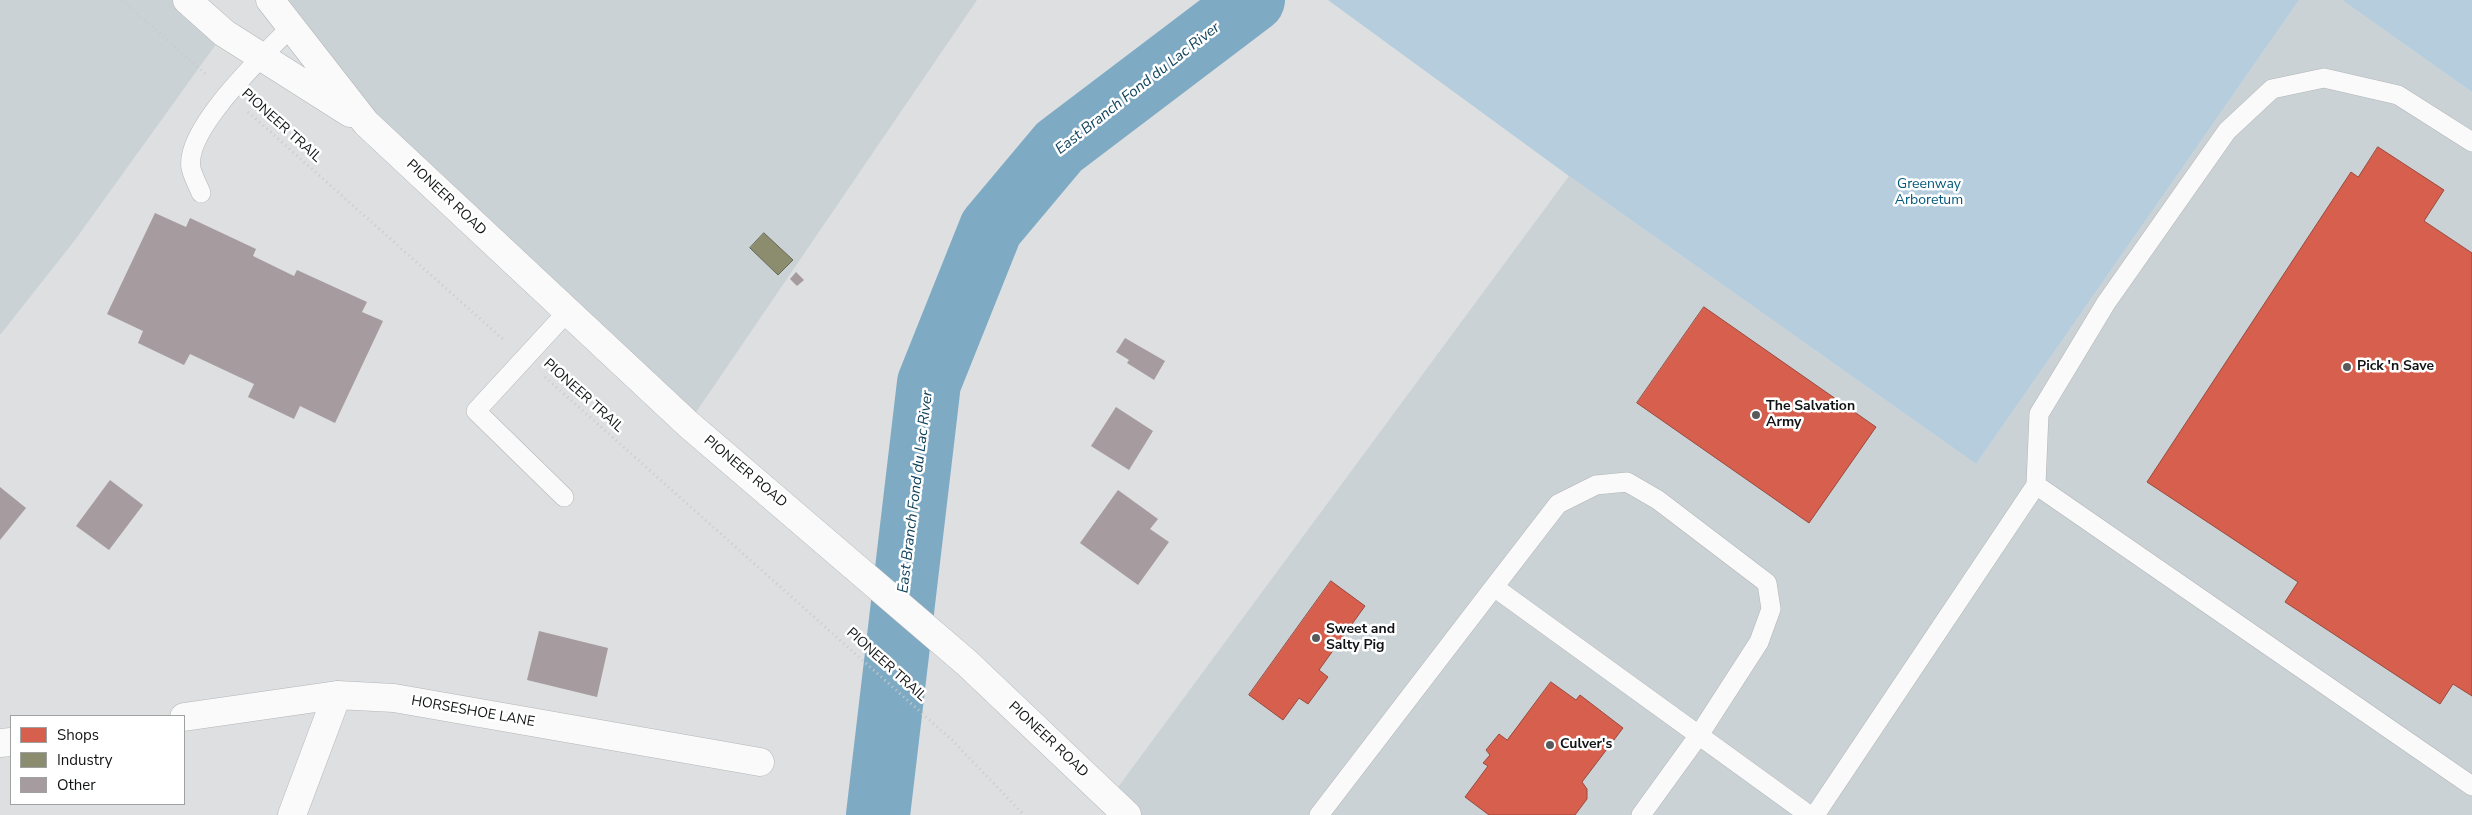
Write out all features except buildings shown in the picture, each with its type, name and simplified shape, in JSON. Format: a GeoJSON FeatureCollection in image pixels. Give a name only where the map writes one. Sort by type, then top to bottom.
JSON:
{"type":"FeatureCollection","features":[{"type":"Feature","properties":{"kind":"main road","name":"PIONEER ROAD"},"geometry":{"type":"LineString","coordinates":[[186,0],[224,33],[366,123]]}},
{"type":"Feature","properties":{"kind":"main road","name":"PIONEER ROAD"},"geometry":{"type":"LineString","coordinates":[[270,0],[366,123],[688,424],[967,663],[1127,815]]}},
{"type":"Feature","properties":{"kind":"main road","name":"HORSESHOE LANE"},"geometry":{"type":"LineString","coordinates":[[185,717],[337,695],[394,698],[760,762]]}},
{"type":"Feature","properties":{"kind":"main road"},"geometry":{"type":"LineString","coordinates":[[292,815],[337,695]]}},
{"type":"Feature","properties":{"kind":"lane"},"geometry":{"type":"LineString","coordinates":[[201,193],[191,167],[196,140],[227,94],[291,27]]}},
{"type":"Feature","properties":{"kind":"lane"},"geometry":{"type":"LineString","coordinates":[[1815,815],[2036,485],[2039,414],[2106,303],[2227,130],[2272,89],[2324,78],[2398,94],[2472,142]]}},
{"type":"Feature","properties":{"kind":"lane"},"geometry":{"type":"LineString","coordinates":[[564,497],[476,411],[568,311]]}},
{"type":"Feature","properties":{"kind":"lane"},"geometry":{"type":"LineString","coordinates":[[1320,815],[1558,504],[1596,485],[1627,482],[1658,500],[1767,583],[1771,610],[1759,642],[1699,735],[1641,815]]}},
{"type":"Feature","properties":{"kind":"lane"},"geometry":{"type":"LineString","coordinates":[[2036,485],[2472,786]]}},
{"type":"Feature","properties":{"kind":"lane"},"geometry":{"type":"LineString","coordinates":[[1494,587],[1809,815]]}},
{"type":"Feature","properties":{"kind":"path","name":"PIONEER TRAIL"},"geometry":{"type":"LineString","coordinates":[[122,0],[952,740],[1024,815]]}},
{"type":"Feature","properties":{"kind":"shaded area"},"geometry":{"type":"Polygon","coordinates":[[[0,0],[187,0],[224,33],[75,240],[0,335],[0,0]]]}},
{"type":"Feature","properties":{"kind":"shaded area"},"geometry":{"type":"Polygon","coordinates":[[[270,0],[977,0],[688,424],[366,123],[270,0]]]}},
{"type":"Feature","properties":{"kind":"shaded area"},"geometry":{"type":"Polygon","coordinates":[[[2299,0],[2342,0],[2472,92],[2472,815],[1127,815],[1110,798],[1569,176],[1976,464],[2299,0]]]}},
{"type":"Feature","properties":{"kind":"green space","name":"Greenway Arboretum"},"geometry":{"type":"Polygon","coordinates":[[[1328,0],[2299,0],[1976,464],[1569,176],[1328,0]]]}},
{"type":"Feature","properties":{"kind":"green space"},"geometry":{"type":"Polygon","coordinates":[[[2342,0],[2472,0],[2472,92],[2342,0]]]}},
{"type":"Feature","properties":{"kind":"waterway","name":"East Branch Fond du Lac River"},"geometry":{"type":"LineString","coordinates":[[878,815],[929,383],[991,228],[1059,147],[1253,0]]}},
{"type":"Feature","properties":{"kind":"place","name":"Pick 'n Save"},"geometry":{"type":"Point","coordinates":[2347,367]}},
{"type":"Feature","properties":{"kind":"place","name":"The Salvation Army"},"geometry":{"type":"Point","coordinates":[1756,415]}},
{"type":"Feature","properties":{"kind":"place","name":"Sweet and Salty Pig"},"geometry":{"type":"Point","coordinates":[1316,638]}},
{"type":"Feature","properties":{"kind":"place","name":"Culver's"},"geometry":{"type":"Point","coordinates":[1550,745]}}]}
